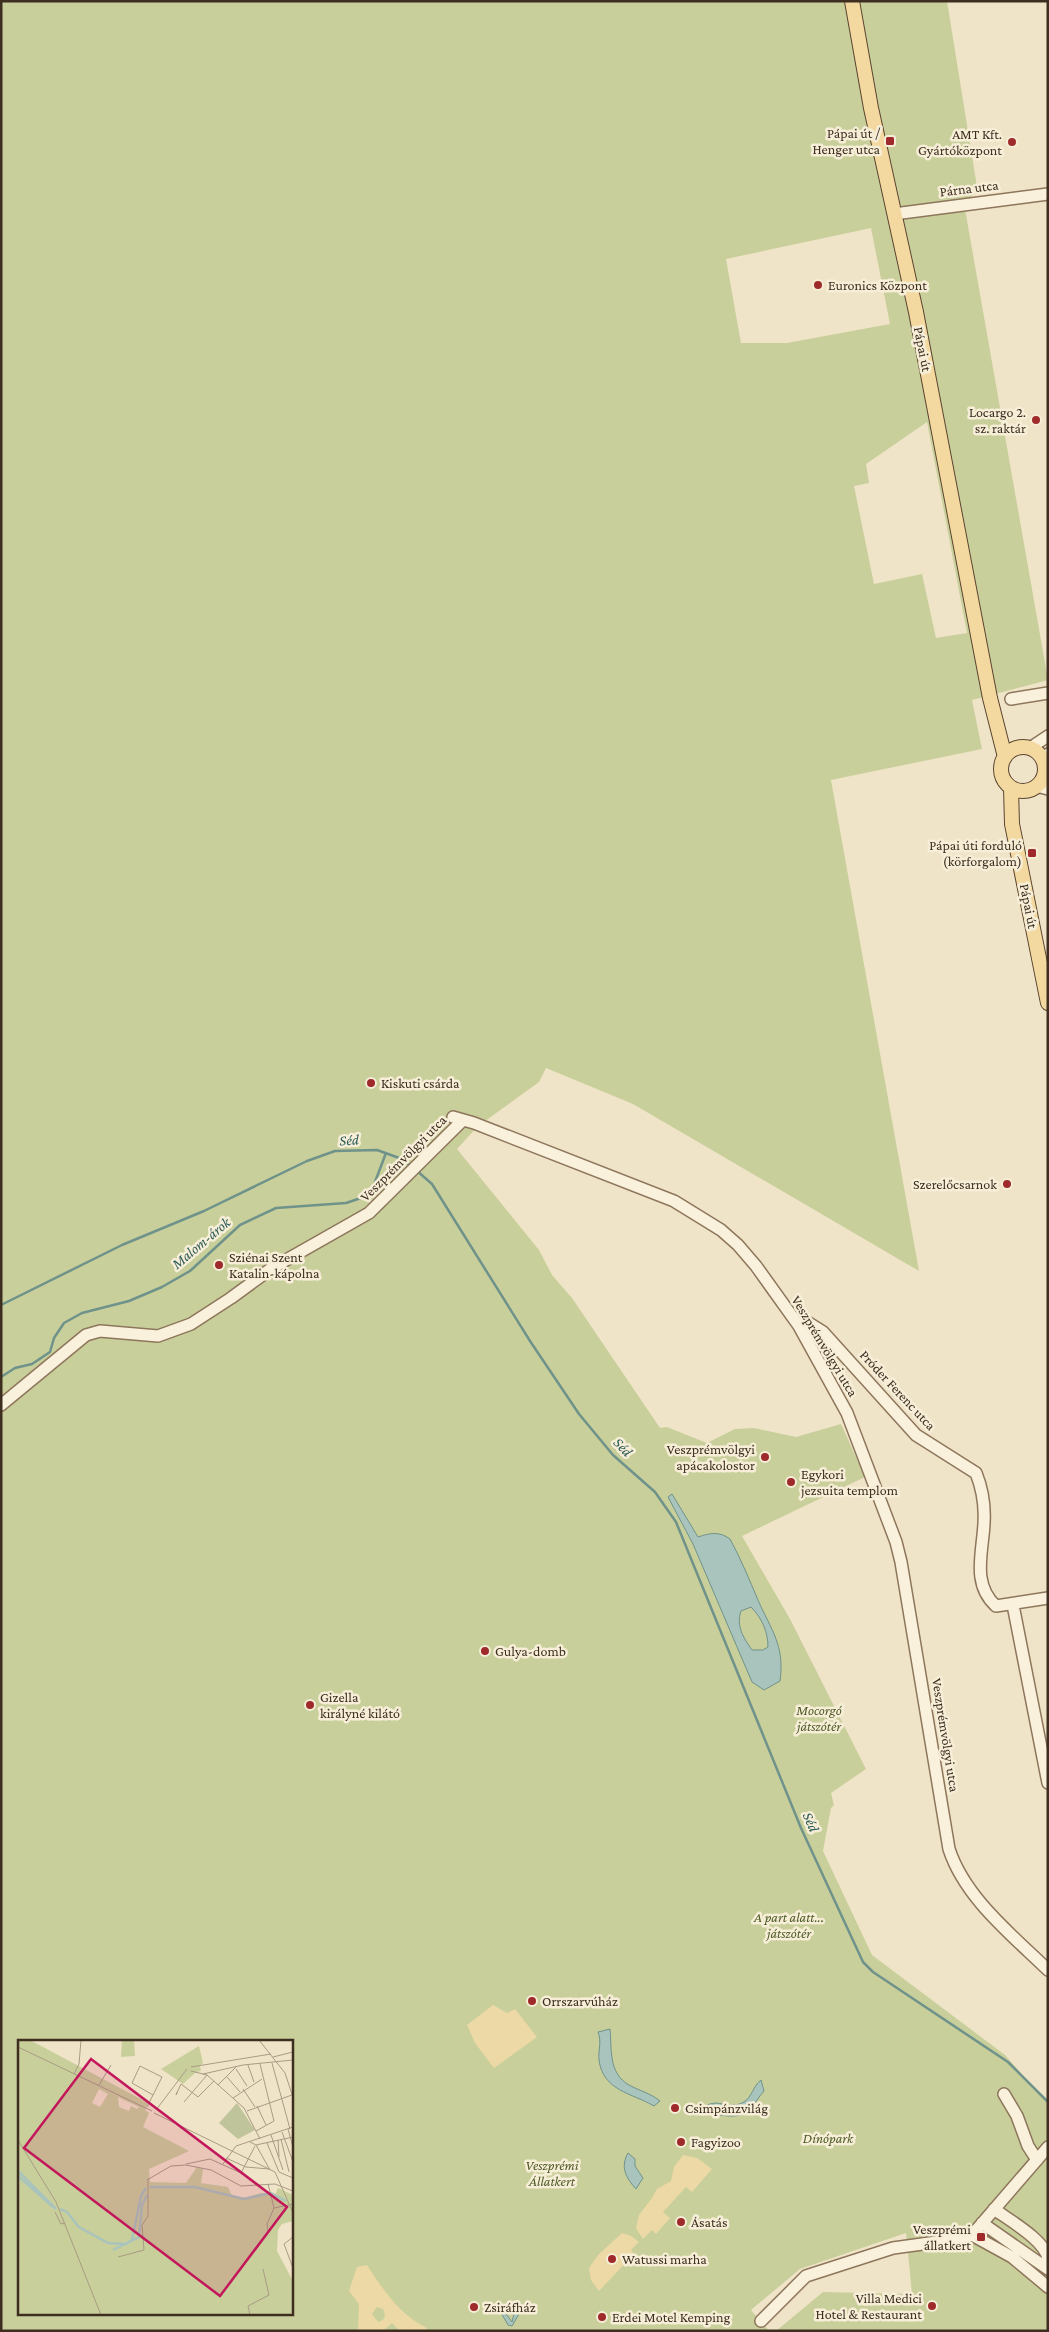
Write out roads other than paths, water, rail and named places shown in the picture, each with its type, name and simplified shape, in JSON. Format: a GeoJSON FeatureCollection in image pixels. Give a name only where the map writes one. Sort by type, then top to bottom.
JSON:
{"type":"FeatureCollection","features":[{"type":"Feature","properties":{"kind":"main road","name":"Pápai út"},"geometry":{"type":"LineString","coordinates":[[852,1],[870,108],[894,214],[990,698],[1005,756]]}},
{"type":"Feature","properties":{"kind":"main road","name":"Pápai út"},"geometry":{"type":"LineString","coordinates":[[990,698],[1012,736],[1026,747]]}},
{"type":"Feature","properties":{"kind":"main road"},"geometry":{"type":"LineString","coordinates":[[1026,747],[1036,751],[1046,766],[1037,789],[1011,788],[1001,775],[1001,766],[1005,756],[1012,750],[1026,747]]}},
{"type":"Feature","properties":{"kind":"main road","name":"Pápai út"},"geometry":{"type":"LineString","coordinates":[[1011,788],[1012,824],[1048,1003]]}},
{"type":"Feature","properties":{"kind":"main road","name":"Pápai út"},"geometry":{"type":"LineString","coordinates":[[1016,837],[1021,803],[1037,789]]}},
{"type":"Feature","properties":{"kind":"street","name":"Párna utca"},"geometry":{"type":"LineString","coordinates":[[894,214],[1048,194]]}},
{"type":"Feature","properties":{"kind":"street"},"geometry":{"type":"LineString","coordinates":[[1011,699],[1048,693]]}},
{"type":"Feature","properties":{"kind":"street"},"geometry":{"type":"LineString","coordinates":[[1026,747],[1048,736]]}},
{"type":"Feature","properties":{"kind":"street","name":"Veszprémvölgyi utca"},"geometry":{"type":"LineString","coordinates":[[1,1405],[86,1335],[100,1331],[158,1336],[191,1324],[272,1268],[369,1213],[418,1164],[458,1118],[674,1201],[699,1215],[738,1245],[799,1326],[840,1398],[896,1542],[918,1655],[949,1849],[953,1863],[968,1887],[1048,1970]]}},
{"type":"Feature","properties":{"kind":"street","name":"Próder Ferenc utca"},"geometry":{"type":"LineString","coordinates":[[799,1326],[807,1322],[823,1332],[916,1435],[976,1473],[981,1489],[984,1516],[979,1559],[983,1586],[989,1600],[996,1606],[1013,1605]]}},
{"type":"Feature","properties":{"kind":"street"},"geometry":{"type":"LineString","coordinates":[[1048,1598],[1013,1605],[1048,1783]]}},
{"type":"Feature","properties":{"kind":"street"},"geometry":{"type":"LineString","coordinates":[[1004,2094],[1018,2116],[1028,2146],[1037,2160]]}},
{"type":"Feature","properties":{"kind":"street"},"geometry":{"type":"LineString","coordinates":[[760,2321],[806,2276],[893,2248],[959,2240],[972,2234],[1048,2147]]}},
{"type":"Feature","properties":{"kind":"street"},"geometry":{"type":"LineString","coordinates":[[994,2209],[1040,2243],[1047,2253],[1048,2259]]}},
{"type":"Feature","properties":{"kind":"street"},"geometry":{"type":"LineString","coordinates":[[982,2223],[1047,2278]]}},
{"type":"Feature","properties":{"kind":"street"},"geometry":{"type":"LineString","coordinates":[[972,2234],[1047,2278]]}},
{"type":"Feature","properties":{"kind":"water"},"geometry":{"type":"Polygon","coordinates":[[[672,1494],[698,1537],[710,1534],[722,1535],[730,1539],[738,1554],[779,1647],[780,1681],[764,1690],[752,1682],[693,1544],[668,1497],[672,1494]],[[751,1607],[741,1611],[740,1627],[743,1636],[752,1650],[763,1650],[768,1647],[767,1636],[764,1626],[751,1607]]]}},
{"type":"Feature","properties":{"kind":"water"},"geometry":{"type":"Polygon","coordinates":[[[610,2029],[612,2060],[617,2074],[629,2085],[660,2101],[654,2106],[620,2090],[606,2078],[599,2060],[600,2039],[598,2032],[610,2029]]]}},
{"type":"Feature","properties":{"kind":"water"},"geometry":{"type":"Polygon","coordinates":[[[761,2080],[764,2091],[744,2114],[732,2116],[702,2114],[700,2107],[710,2104],[733,2105],[744,2102],[761,2080]]]}},
{"type":"Feature","properties":{"kind":"water"},"geometry":{"type":"Polygon","coordinates":[[[628,2153],[635,2159],[635,2166],[643,2178],[636,2189],[629,2181],[624,2168],[628,2153]]]}},
{"type":"Feature","properties":{"kind":"water"},"geometry":{"type":"Polygon","coordinates":[[[512,2304],[516,2305],[519,2314],[512,2326],[508,2325],[500,2311],[512,2304]],[[508,2308],[504,2311],[512,2322],[515,2310],[508,2308]]]}},
{"type":"Feature","properties":{"kind":"waterway","name":"Séd"},"geometry":{"type":"LineString","coordinates":[[1,1305],[122,1245],[204,1211],[307,1161],[335,1151],[377,1150],[402,1159],[412,1167]]}},
{"type":"Feature","properties":{"kind":"waterway","name":"Malom-árok"},"geometry":{"type":"LineString","coordinates":[[1,1377],[15,1368],[32,1364],[50,1352],[54,1338],[64,1323],[82,1313],[129,1301],[162,1287],[190,1271],[240,1225],[276,1208],[346,1203],[370,1195],[386,1153]]}},
{"type":"Feature","properties":{"kind":"waterway","name":"Séd"},"geometry":{"type":"LineString","coordinates":[[416,1170],[432,1184],[530,1341],[579,1414],[613,1455],[655,1492],[676,1522],[801,1828],[863,1962],[873,1972],[1008,2062],[1048,2102]]}},
{"type":"Feature","properties":{"kind":"place","name":"Pápai út / Henger utca"},"geometry":{"type":"Point","coordinates":[890,141]}},
{"type":"Feature","properties":{"kind":"place","name":"AMT Kft. Gyártóközpont"},"geometry":{"type":"Point","coordinates":[1012,142]}},
{"type":"Feature","properties":{"kind":"place","name":"Euronics Központ"},"geometry":{"type":"Point","coordinates":[818,285]}},
{"type":"Feature","properties":{"kind":"place","name":"Locargo 2. sz. raktár"},"geometry":{"type":"Point","coordinates":[1036,420]}},
{"type":"Feature","properties":{"kind":"place","name":"Pápai úti forduló (körforgalom)"},"geometry":{"type":"Point","coordinates":[1032,853]}},
{"type":"Feature","properties":{"kind":"place","name":"Kiskuti csárda"},"geometry":{"type":"Point","coordinates":[371,1083]}},
{"type":"Feature","properties":{"kind":"place","name":"Szerelőcsarnok"},"geometry":{"type":"Point","coordinates":[1007,1184]}},
{"type":"Feature","properties":{"kind":"place","name":"Sziénai Szent Katalin-kápolna"},"geometry":{"type":"Point","coordinates":[219,1265]}},
{"type":"Feature","properties":{"kind":"place","name":"Veszprémvölgyi apácakolostor"},"geometry":{"type":"Point","coordinates":[765,1457]}},
{"type":"Feature","properties":{"kind":"place","name":"Egykori jezsuita templom"},"geometry":{"type":"Point","coordinates":[791,1482]}},
{"type":"Feature","properties":{"kind":"place","name":"Gulya-domb"},"geometry":{"type":"Point","coordinates":[485,1651]}},
{"type":"Feature","properties":{"kind":"place","name":"Gizella királyné kilátó"},"geometry":{"type":"Point","coordinates":[310,1705]}},
{"type":"Feature","properties":{"kind":"place","name":"Orrszarvúház"},"geometry":{"type":"Point","coordinates":[532,2001]}},
{"type":"Feature","properties":{"kind":"place","name":"Csimpánzvilág"},"geometry":{"type":"Point","coordinates":[675,2108]}},
{"type":"Feature","properties":{"kind":"place","name":"Fagyizoo"},"geometry":{"type":"Point","coordinates":[681,2142]}},
{"type":"Feature","properties":{"kind":"place","name":"Ásatás"},"geometry":{"type":"Point","coordinates":[681,2222]}},
{"type":"Feature","properties":{"kind":"place","name":"Veszprémi állatkert"},"geometry":{"type":"Point","coordinates":[981,2237]}},
{"type":"Feature","properties":{"kind":"place","name":"Watussi marha"},"geometry":{"type":"Point","coordinates":[612,2259]}},
{"type":"Feature","properties":{"kind":"place","name":"Villa Medici Hotel & Restaurant"},"geometry":{"type":"Point","coordinates":[932,2306]}},
{"type":"Feature","properties":{"kind":"place","name":"Zsiráfház"},"geometry":{"type":"Point","coordinates":[474,2307]}},
{"type":"Feature","properties":{"kind":"place","name":"Erdei Motel Kemping"},"geometry":{"type":"Point","coordinates":[602,2317]}},
{"type":"Feature","properties":{"kind":"park label","name":"Mocorgó játszótér"},"geometry":{"type":"Point","coordinates":[819,1718]}},
{"type":"Feature","properties":{"kind":"park label","name":"A part alatt... játszótér"},"geometry":{"type":"Point","coordinates":[789,1925]}},
{"type":"Feature","properties":{"kind":"park label","name":"Dínópark"},"geometry":{"type":"Point","coordinates":[828,2138]}},
{"type":"Feature","properties":{"kind":"park label","name":"Veszprémi Állatkert"},"geometry":{"type":"Point","coordinates":[552,2174]}}]}
